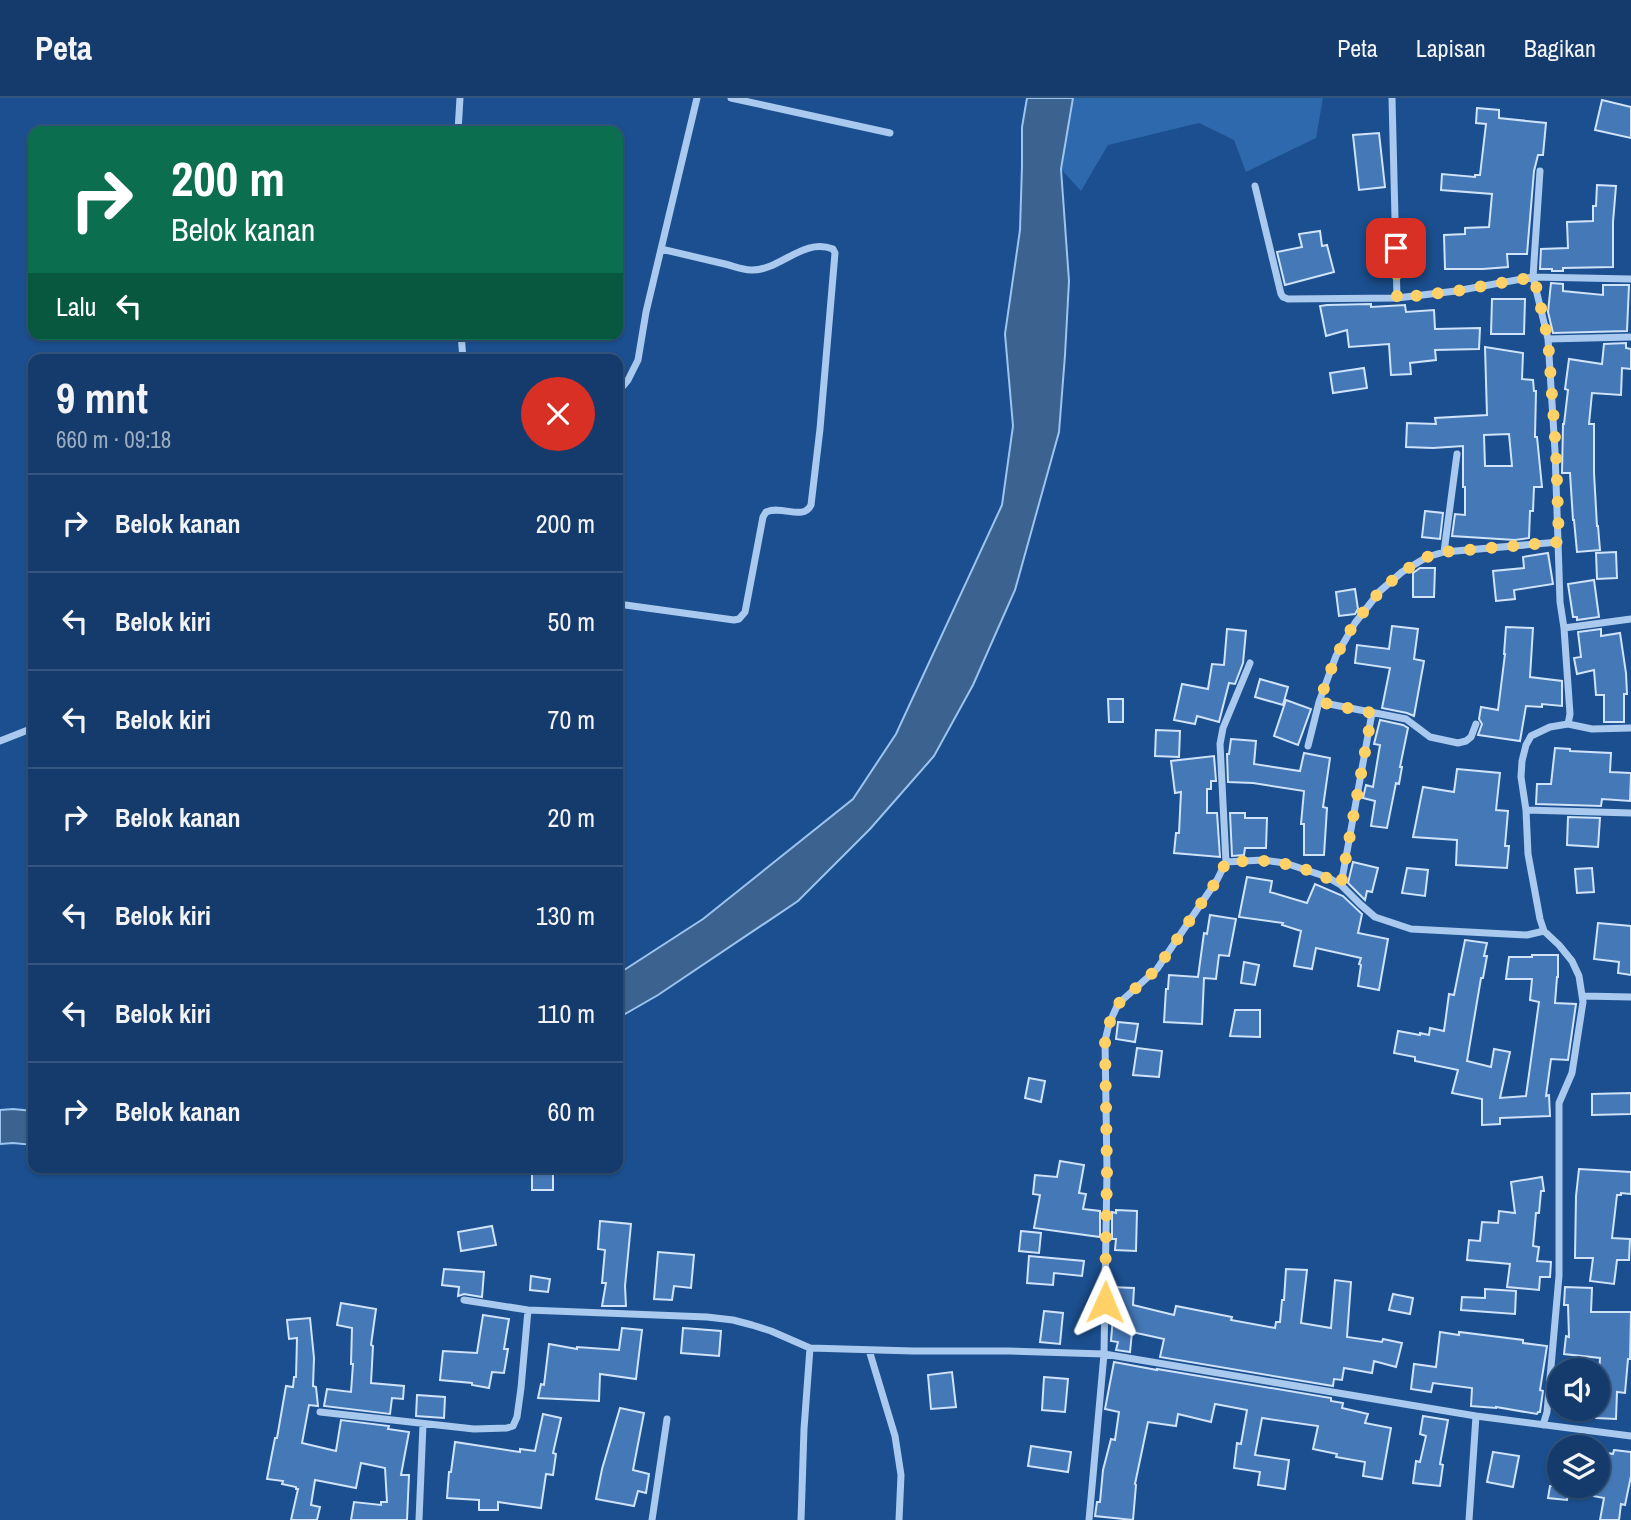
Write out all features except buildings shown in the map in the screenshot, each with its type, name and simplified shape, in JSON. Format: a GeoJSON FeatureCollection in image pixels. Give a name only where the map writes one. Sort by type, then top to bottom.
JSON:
{"type":"FeatureCollection","features":[{"type":"Feature","properties":{"kind":"street"},"geometry":{"type":"LineString","coordinates":[[458,126],[460,98]]}},
{"type":"Feature","properties":{"kind":"street"},"geometry":{"type":"LineString","coordinates":[[623,386],[638,360],[646,312],[697,98]]}},
{"type":"Feature","properties":{"kind":"street"},"geometry":{"type":"LineString","coordinates":[[731,98],[890,133]]}},
{"type":"Feature","properties":{"kind":"street"},"geometry":{"type":"LineString","coordinates":[[1392,98],[1397,298]]}},
{"type":"Feature","properties":{"kind":"street"},"geometry":{"type":"LineString","coordinates":[[1539,171],[1534,277],[1548,339],[1556,451],[1560,602],[1570,698],[1568,724]]}},
{"type":"Feature","properties":{"kind":"street"},"geometry":{"type":"LineString","coordinates":[[1255,186],[1281,294],[1288,299],[1397,298],[1534,277],[1631,279]]}},
{"type":"Feature","properties":{"kind":"street"},"geometry":{"type":"LineString","coordinates":[[623,605],[739,619],[745,612],[766,512],[777,509],[804,513],[811,505],[820,429],[835,253],[833,249],[819,246],[793,254],[772,266],[751,270],[661,249]]}},
{"type":"Feature","properties":{"kind":"street"},"geometry":{"type":"LineString","coordinates":[[1548,339],[1631,338]]}},
{"type":"Feature","properties":{"kind":"street"},"geometry":{"type":"LineString","coordinates":[[1444,552],[1457,454]]}},
{"type":"Feature","properties":{"kind":"street"},"geometry":{"type":"LineString","coordinates":[[1308,746],[1319,702],[1336,656],[1354,624],[1380,591],[1402,572],[1427,557],[1444,552],[1559,542]]}},
{"type":"Feature","properties":{"kind":"street"},"geometry":{"type":"LineString","coordinates":[[1564,628],[1631,619]]}},
{"type":"Feature","properties":{"kind":"street"},"geometry":{"type":"LineString","coordinates":[[1089,1520],[1104,1354],[1107,1171],[1105,1041],[1118,1004],[1157,969],[1217,880],[1226,862],[1220,744],[1223,728],[1250,663]]}},
{"type":"Feature","properties":{"kind":"street"},"geometry":{"type":"LineString","coordinates":[[1319,702],[1406,719],[1430,737],[1458,743],[1471,737],[1476,724]]}},
{"type":"Feature","properties":{"kind":"street"},"geometry":{"type":"LineString","coordinates":[[1341,885],[1372,713]]}},
{"type":"Feature","properties":{"kind":"street"},"geometry":{"type":"LineString","coordinates":[[1543,1425],[1547,1412],[1559,1276],[1559,1103],[1572,1073],[1583,996],[1579,976],[1572,961],[1544,931],[1540,919],[1528,854],[1522,761],[1531,736],[1550,727],[1568,724],[1592,729],[1631,728]]}},
{"type":"Feature","properties":{"kind":"street"},"geometry":{"type":"LineString","coordinates":[[0,741],[28,730]]}},
{"type":"Feature","properties":{"kind":"street"},"geometry":{"type":"LineString","coordinates":[[1526,810],[1631,813]]}},
{"type":"Feature","properties":{"kind":"street"},"geometry":{"type":"LineString","coordinates":[[1226,862],[1263,860],[1285,863],[1327,877],[1341,885],[1375,917],[1411,929],[1517,935],[1544,931]]}},
{"type":"Feature","properties":{"kind":"street"},"geometry":{"type":"LineString","coordinates":[[1583,996],[1631,997]]}},
{"type":"Feature","properties":{"kind":"street"},"geometry":{"type":"LineString","coordinates":[[464,1300],[527,1310],[733,1320],[771,1331],[810,1348],[1104,1354],[1476,1416],[1631,1436]]}},
{"type":"Feature","properties":{"kind":"street"},"geometry":{"type":"LineString","coordinates":[[320,1412],[474,1429],[513,1426],[521,1388],[527,1310]]}},
{"type":"Feature","properties":{"kind":"street"},"geometry":{"type":"LineString","coordinates":[[801,1520],[810,1348]]}},
{"type":"Feature","properties":{"kind":"street"},"geometry":{"type":"LineString","coordinates":[[869,1350],[895,1436],[901,1475],[899,1520]]}},
{"type":"Feature","properties":{"kind":"street"},"geometry":{"type":"LineString","coordinates":[[1469,1520],[1476,1416]]}},
{"type":"Feature","properties":{"kind":"street"},"geometry":{"type":"LineString","coordinates":[[652,1520],[667,1419]]}},
{"type":"Feature","properties":{"kind":"street"},"geometry":{"type":"LineString","coordinates":[[419,1520],[423,1424]]}},
{"type":"Feature","properties":{"kind":"shaded area"},"geometry":{"type":"Polygon","coordinates":[[[1027,98],[1073,98],[1061,169],[1069,281],[1059,432],[1015,590],[973,685],[934,756],[870,829],[798,901],[658,995],[623,1015],[623,971],[703,919],[853,799],[896,734],[1002,505],[1013,426],[1005,334],[1020,230],[1022,127],[1027,98]]]}},
{"type":"Feature","properties":{"kind":"shaded area"},"geometry":{"type":"Polygon","coordinates":[[[1073,98],[1323,98],[1316,138],[1246,172],[1234,140],[1199,123],[1108,145],[1081,191],[1061,169],[1073,98]]]}},
{"type":"Feature","properties":{"kind":"shaded area"},"geometry":{"type":"Polygon","coordinates":[[[0,1110],[28,1110],[28,1144],[0,1144],[0,1110]]]}},
{"type":"Feature","properties":{"kind":"route"},"geometry":{"type":"LineString","coordinates":[[1105,1302],[1105,1041],[1118,1004],[1157,969],[1217,880],[1226,862],[1263,860],[1285,863],[1327,877],[1341,885],[1372,713],[1319,702],[1336,656],[1354,624],[1380,591],[1402,572],[1427,557],[1444,552],[1559,542],[1548,339],[1534,277],[1397,298],[1396,248]]}}]}
